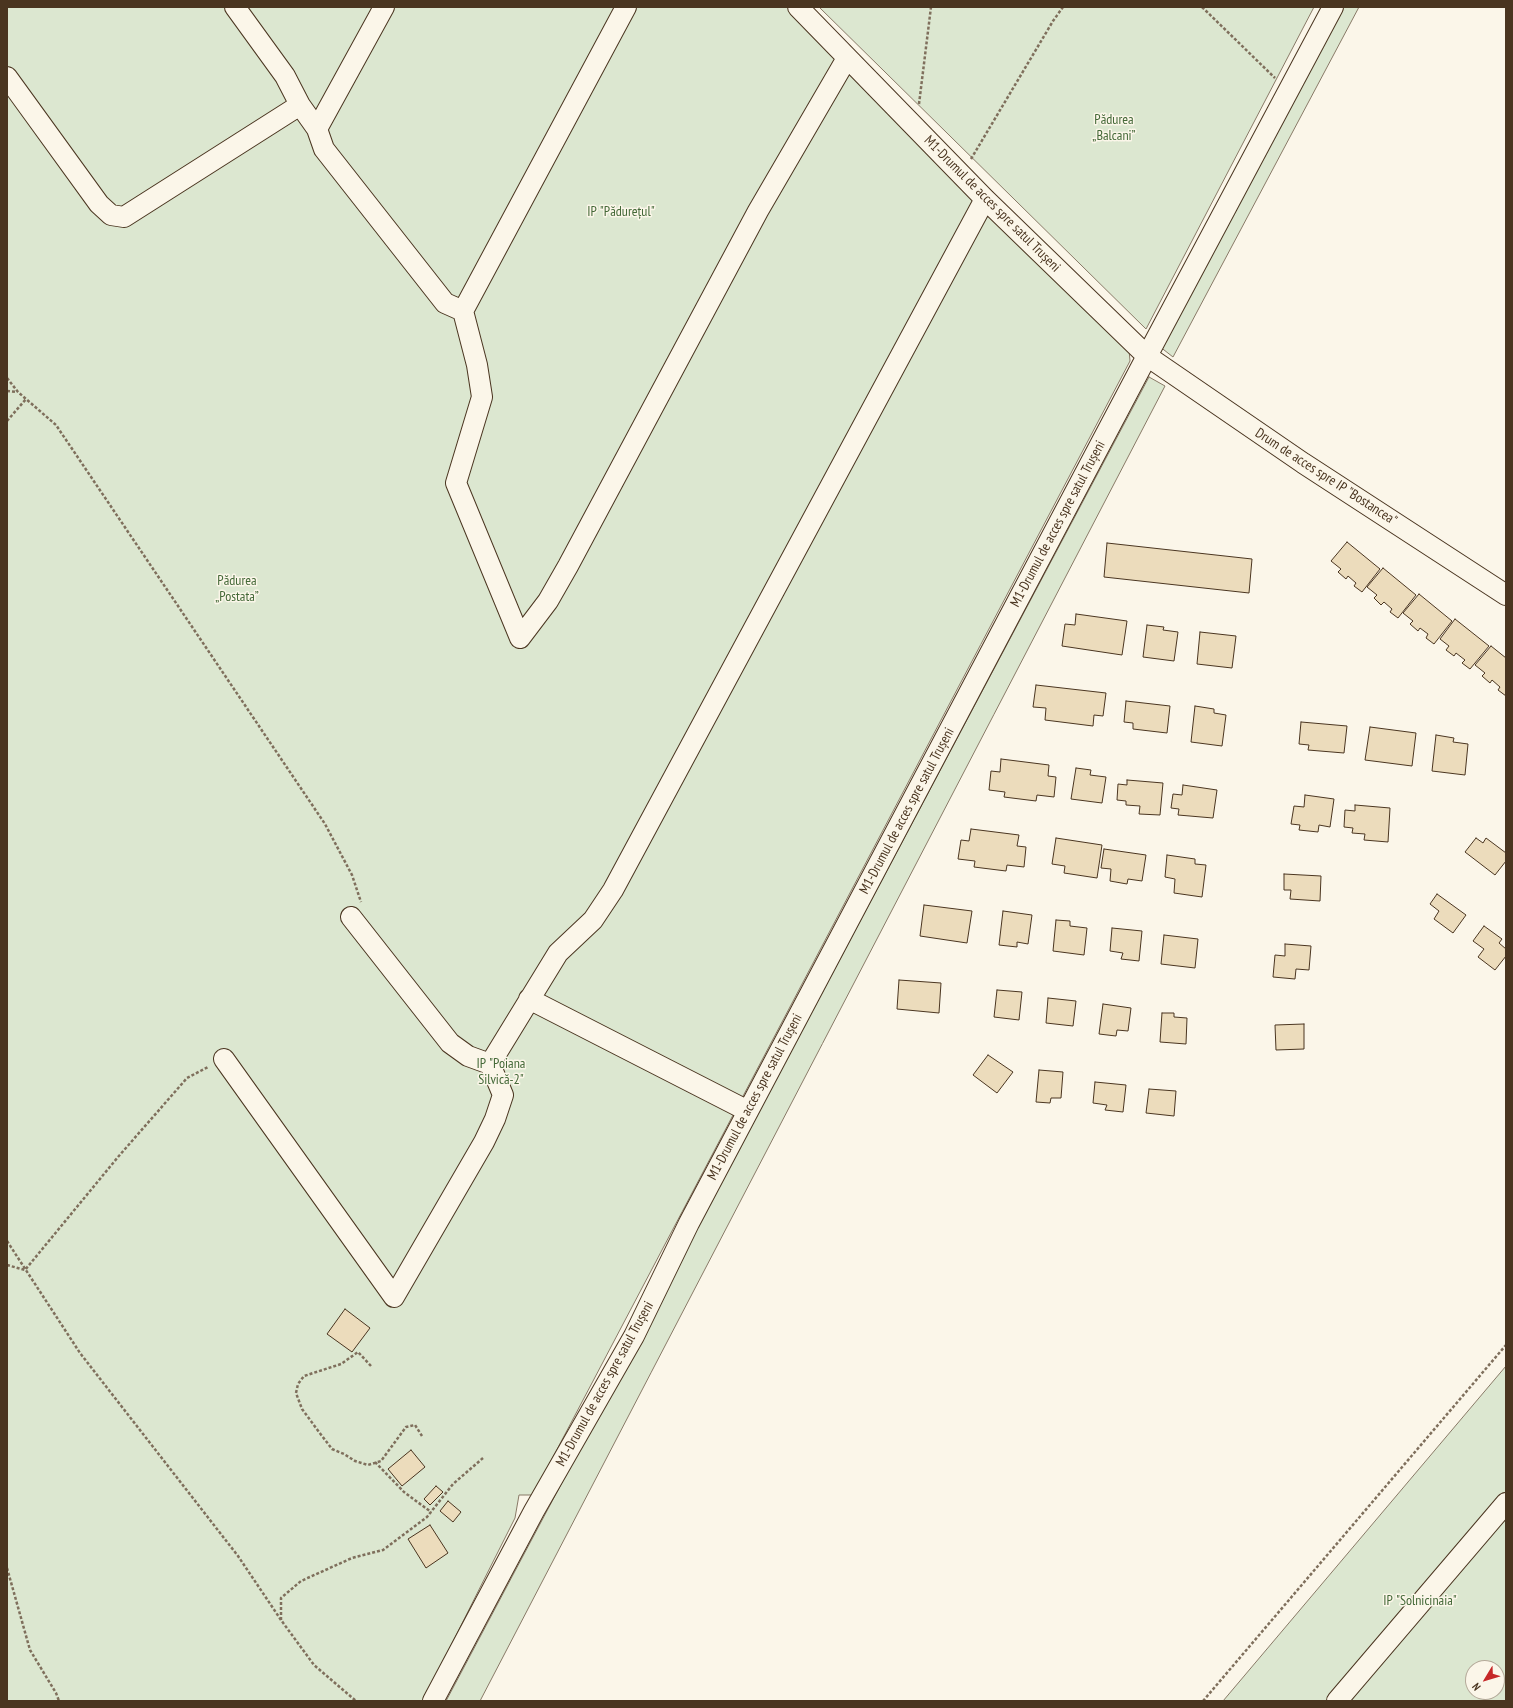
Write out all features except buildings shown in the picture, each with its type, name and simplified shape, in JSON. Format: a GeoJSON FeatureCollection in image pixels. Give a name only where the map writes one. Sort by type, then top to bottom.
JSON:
{"type":"FeatureCollection","features":[{"type":"Feature","properties":{"kind":"street"},"geometry":{"type":"LineString","coordinates":[[236,7],[285,76],[300,105],[317,129],[324,149],[446,302],[463,311]]}},
{"type":"Feature","properties":{"kind":"street"},"geometry":{"type":"LineString","coordinates":[[317,129],[384,7]]}},
{"type":"Feature","properties":{"kind":"street"},"geometry":{"type":"LineString","coordinates":[[626,7],[463,311],[477,365],[482,397],[456,483],[520,638],[548,601],[568,566],[758,212],[847,58]]}},
{"type":"Feature","properties":{"kind":"street","name":"M1-Drumul de acces spre satul Trușeni"},"geometry":{"type":"LineString","coordinates":[[433,1701],[534,1511],[634,1336],[689,1223],[1147,356],[961,174],[798,7]]}},
{"type":"Feature","properties":{"kind":"street"},"geometry":{"type":"LineString","coordinates":[[1147,356],[1333,7]]}},
{"type":"Feature","properties":{"kind":"street"},"geometry":{"type":"LineString","coordinates":[[7,77],[98,204],[111,215],[124,217],[300,105]]}},
{"type":"Feature","properties":{"kind":"street"},"geometry":{"type":"LineString","coordinates":[[490,1064],[558,953],[593,920],[613,890],[986,199]]}},
{"type":"Feature","properties":{"kind":"street","name":"Drum de acces spre IP \"Bostancea\""},"geometry":{"type":"LineString","coordinates":[[1147,356],[1303,463],[1506,594]]}},
{"type":"Feature","properties":{"kind":"street"},"geometry":{"type":"LineString","coordinates":[[224,1058],[394,1297],[484,1142],[496,1119],[503,1096],[490,1064],[468,1056],[450,1043],[351,917]]}},
{"type":"Feature","properties":{"kind":"street"},"geometry":{"type":"LineString","coordinates":[[529,999],[748,1112]]}},
{"type":"Feature","properties":{"kind":"street"},"geometry":{"type":"LineString","coordinates":[[1337,1701],[1506,1503]]}},
{"type":"Feature","properties":{"kind":"path"},"geometry":{"type":"LineString","coordinates":[[916,128],[931,7]]}},
{"type":"Feature","properties":{"kind":"path"},"geometry":{"type":"LineString","coordinates":[[961,174],[1049,27],[1063,7]]}},
{"type":"Feature","properties":{"kind":"path"},"geometry":{"type":"LineString","coordinates":[[1202,7],[1288,90]]}},
{"type":"Feature","properties":{"kind":"path"},"geometry":{"type":"LineString","coordinates":[[7,378],[18,392],[56,425],[325,824],[352,875],[361,902],[351,917]]}},
{"type":"Feature","properties":{"kind":"path"},"geometry":{"type":"LineString","coordinates":[[7,390],[18,392]]}},
{"type":"Feature","properties":{"kind":"path"},"geometry":{"type":"LineString","coordinates":[[7,421],[26,399]]}},
{"type":"Feature","properties":{"kind":"path"},"geometry":{"type":"LineString","coordinates":[[25,1270],[118,1157],[187,1078],[224,1058]]}},
{"type":"Feature","properties":{"kind":"path"},"geometry":{"type":"LineString","coordinates":[[7,1241],[80,1353],[238,1556],[281,1620],[314,1665],[356,1701]]}},
{"type":"Feature","properties":{"kind":"path"},"geometry":{"type":"LineString","coordinates":[[7,1265],[25,1270]]}},
{"type":"Feature","properties":{"kind":"path"},"geometry":{"type":"LineString","coordinates":[[1203,1701],[1506,1345]]}},
{"type":"Feature","properties":{"kind":"path"},"geometry":{"type":"LineString","coordinates":[[371,1366],[358,1352],[340,1364],[304,1376],[298,1384],[296,1393],[302,1409],[332,1449],[355,1460],[368,1464],[381,1461],[406,1427],[415,1426],[422,1436]]}},
{"type":"Feature","properties":{"kind":"path"},"geometry":{"type":"LineString","coordinates":[[281,1620],[281,1598],[302,1581],[352,1558],[383,1550],[427,1517],[453,1484],[483,1458]]}},
{"type":"Feature","properties":{"kind":"path"},"geometry":{"type":"LineString","coordinates":[[376,1462],[404,1492],[431,1512]]}},
{"type":"Feature","properties":{"kind":"path"},"geometry":{"type":"LineString","coordinates":[[7,1568],[30,1650],[56,1693],[59,1701]]}},
{"type":"Feature","properties":{"kind":"green space"},"geometry":{"type":"Polygon","coordinates":[[[7,7],[790,7],[837,57],[841,82],[852,72],[976,199],[983,218],[993,215],[1129,350],[1130,361],[533,1495],[519,1495],[515,1518],[423,1701],[7,1701],[7,7]]]}},
{"type":"Feature","properties":{"kind":"green space","name":"Pădurea „Balcani”"},"geometry":{"type":"Polygon","coordinates":[[[819,7],[1314,7],[1146,329],[819,7]]]}},
{"type":"Feature","properties":{"kind":"green space"},"geometry":{"type":"Polygon","coordinates":[[[1339,7],[1359,7],[1173,357],[1159,346],[1339,7]]]}},
{"type":"Feature","properties":{"kind":"green space"},"geometry":{"type":"Polygon","coordinates":[[[1149,377],[1165,386],[480,1701],[446,1701],[1149,377]]]}},
{"type":"Feature","properties":{"kind":"green space","name":"IP \"Solnicinaia\""},"geometry":{"type":"Polygon","coordinates":[[[1506,1366],[1506,1701],[1223,1701],[1506,1366]]]}},
{"type":"Feature","properties":{"kind":"park label","name":"IP \"Pădurețul\""},"geometry":{"type":"Point","coordinates":[621,212]}},
{"type":"Feature","properties":{"kind":"park label","name":"Pădurea „Postata”"},"geometry":{"type":"Point","coordinates":[237,590]}},
{"type":"Feature","properties":{"kind":"park label","name":"IP \"Poiana Silvică-2\""},"geometry":{"type":"Point","coordinates":[501,1072]}}]}
